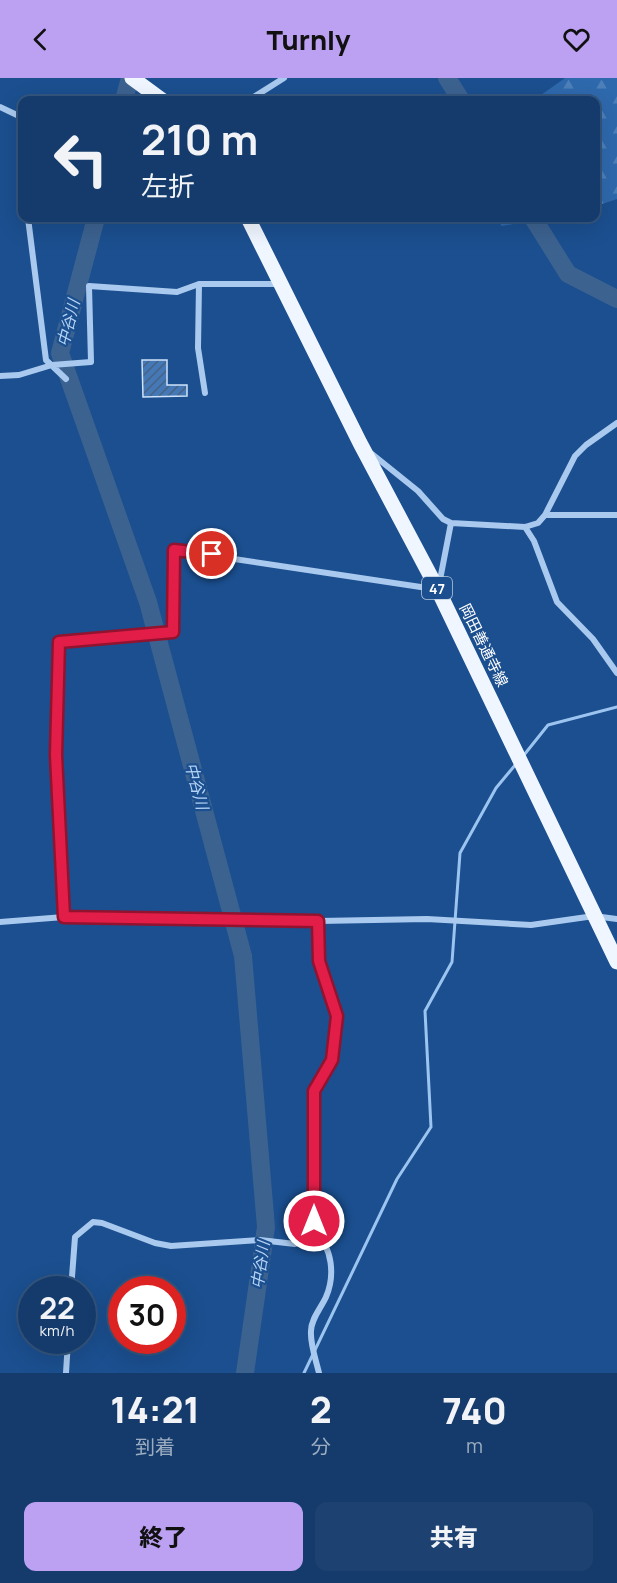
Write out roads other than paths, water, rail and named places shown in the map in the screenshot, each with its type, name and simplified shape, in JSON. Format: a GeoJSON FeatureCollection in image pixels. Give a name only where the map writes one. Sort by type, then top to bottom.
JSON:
{"type":"FeatureCollection","features":[{"type":"Feature","properties":{"kind":"main road"},"geometry":{"type":"LineString","coordinates":[[132,78],[157,96]]}},
{"type":"Feature","properties":{"kind":"main road","name":"岡田善通寺線"},"geometry":{"type":"LineString","coordinates":[[250,222],[360,443],[438,590],[617,962]]}},
{"type":"Feature","properties":{"kind":"street"},"geometry":{"type":"LineString","coordinates":[[255,96],[284,78]]}},
{"type":"Feature","properties":{"kind":"street"},"geometry":{"type":"LineString","coordinates":[[0,107],[18,116]]}},
{"type":"Feature","properties":{"kind":"street"},"geometry":{"type":"LineString","coordinates":[[29,222],[46,360],[66,379]]}},
{"type":"Feature","properties":{"kind":"street"},"geometry":{"type":"LineString","coordinates":[[199,284],[198,348],[205,393]]}},
{"type":"Feature","properties":{"kind":"street"},"geometry":{"type":"LineString","coordinates":[[0,376],[19,375],[52,365],[92,362],[89,286],[177,291],[199,284],[281,284]]}},
{"type":"Feature","properties":{"kind":"street"},"geometry":{"type":"LineString","coordinates":[[360,443],[451,524],[525,527],[538,523],[546,515],[575,456],[586,445],[617,423]]}},
{"type":"Feature","properties":{"kind":"street"},"geometry":{"type":"LineString","coordinates":[[546,515],[617,515]]}},
{"type":"Feature","properties":{"kind":"street"},"geometry":{"type":"LineString","coordinates":[[64,917],[56,755],[59,642],[173,632],[174,550],[438,590],[451,524]]}},
{"type":"Feature","properties":{"kind":"street"},"geometry":{"type":"LineString","coordinates":[[525,527],[534,542],[557,602],[593,639],[617,673]]}},
{"type":"Feature","properties":{"kind":"street"},"geometry":{"type":"LineString","coordinates":[[0,922],[64,917],[318,921],[427,919],[531,925],[594,916],[616,916]]}},
{"type":"Feature","properties":{"kind":"street"},"geometry":{"type":"LineString","coordinates":[[318,921],[319,961],[337,1016],[332,1060],[314,1091],[314,1232],[325,1247],[332,1266],[330,1287],[312,1322],[311,1333],[319,1373]]}},
{"type":"Feature","properties":{"kind":"street"},"geometry":{"type":"LineString","coordinates":[[72,1276],[75,1237],[93,1222],[102,1222],[155,1243],[171,1246],[260,1240],[295,1244],[314,1232]]}},
{"type":"Feature","properties":{"kind":"street"},"geometry":{"type":"LineString","coordinates":[[66,1373],[67,1354]]}},
{"type":"Feature","properties":{"kind":"waterway","name":"中谷川"},"geometry":{"type":"LineString","coordinates":[[125,96],[130,78]]}},
{"type":"Feature","properties":{"kind":"waterway"},"geometry":{"type":"LineString","coordinates":[[447,78],[458,96]]}},
{"type":"Feature","properties":{"kind":"waterway","name":"中谷川"},"geometry":{"type":"LineString","coordinates":[[95,222],[60,353],[148,602],[243,956],[266,1227],[245,1373]]}},
{"type":"Feature","properties":{"kind":"waterway"},"geometry":{"type":"LineString","coordinates":[[536,222],[568,274],[617,299]]}},
{"type":"Feature","properties":{"kind":"waterway"},"geometry":{"type":"LineString","coordinates":[[524,755],[548,725],[617,707]]}},
{"type":"Feature","properties":{"kind":"waterway"},"geometry":{"type":"LineString","coordinates":[[304,1373],[397,1179],[431,1127],[425,1011],[452,962],[460,853],[496,788],[516,764]]}}]}
